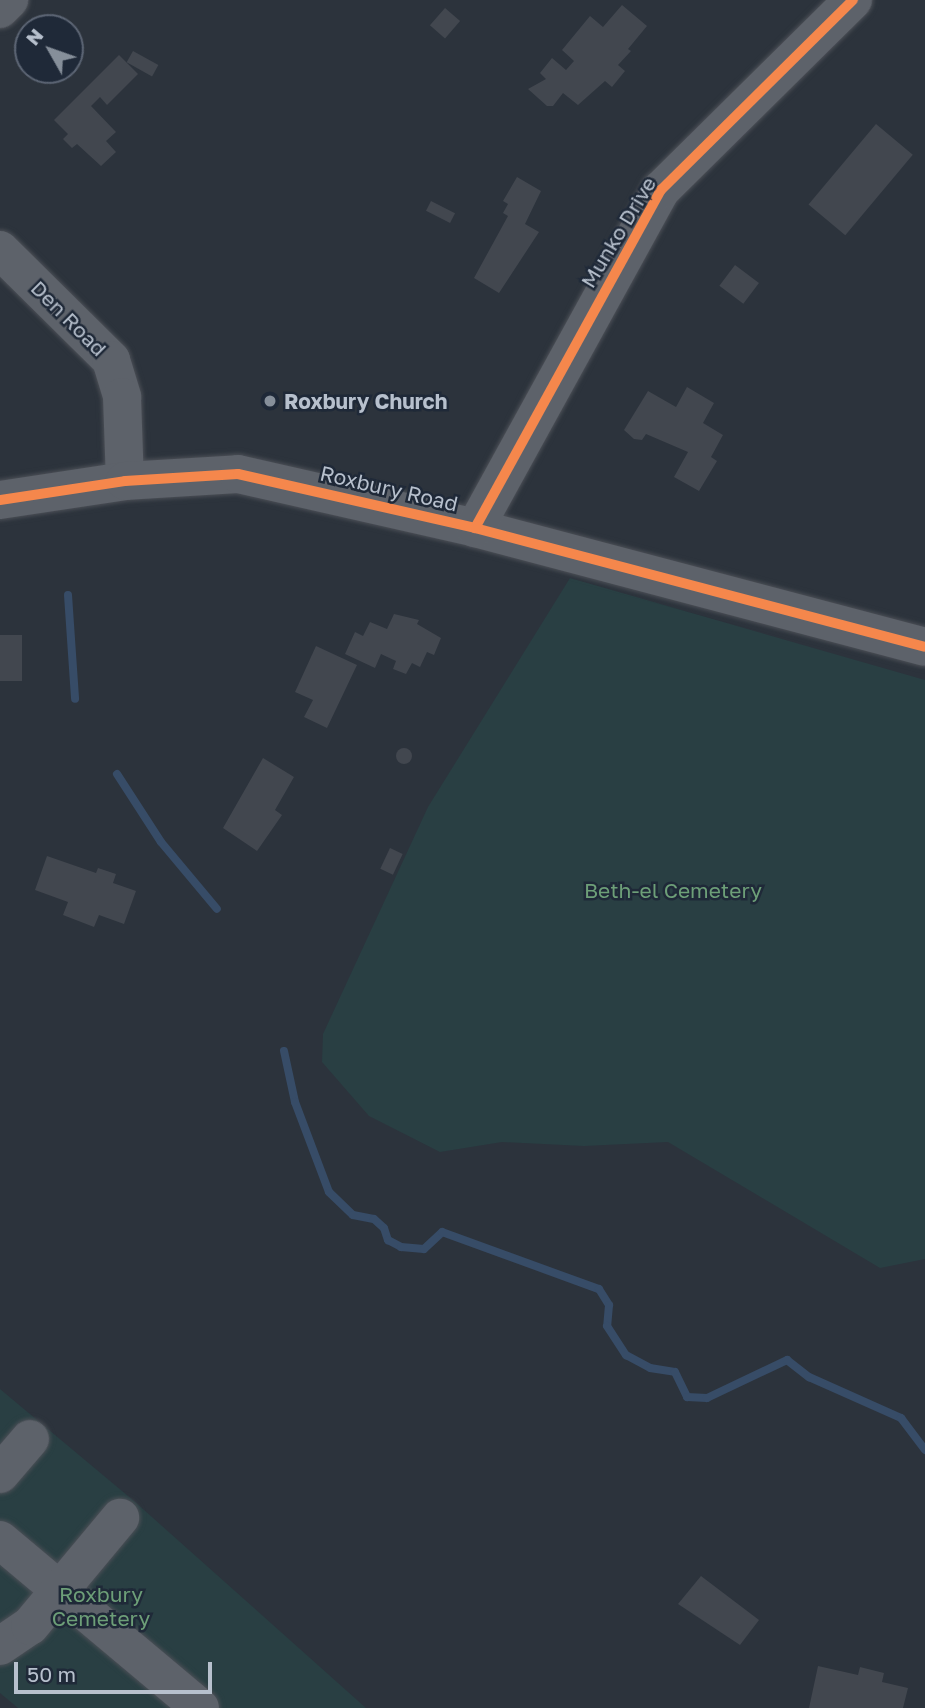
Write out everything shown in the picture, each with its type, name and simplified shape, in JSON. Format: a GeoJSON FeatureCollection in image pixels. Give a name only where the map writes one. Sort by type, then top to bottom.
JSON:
{"type":"FeatureCollection","features":[{"type":"Feature","properties":{"kind":"street"},"geometry":{"type":"LineString","coordinates":[[0,9],[9,0]]}},
{"type":"Feature","properties":{"kind":"street","name":"Munko Drive"},"geometry":{"type":"LineString","coordinates":[[475,528],[662,190],[853,0]]}},
{"type":"Feature","properties":{"kind":"street","name":"Den Road"},"geometry":{"type":"LineString","coordinates":[[0,250],[111,360],[122,397],[125,481]]}},
{"type":"Feature","properties":{"kind":"street","name":"Roxbury Road"},"geometry":{"type":"LineString","coordinates":[[0,500],[125,481],[238,474],[475,528],[925,647]]}},
{"type":"Feature","properties":{"kind":"street"},"geometry":{"type":"LineString","coordinates":[[0,1474],[30,1439]]}},
{"type":"Feature","properties":{"kind":"street"},"geometry":{"type":"LineString","coordinates":[[0,1646],[30,1626],[120,1518]]}},
{"type":"Feature","properties":{"kind":"street"},"geometry":{"type":"LineString","coordinates":[[0,1540],[200,1708]]}},
{"type":"Feature","properties":{"kind":"green space","name":"Beth-el Cemetery"},"geometry":{"type":"Polygon","coordinates":[[[570,578],[925,680],[925,1259],[880,1268],[668,1142],[584,1146],[502,1142],[440,1152],[369,1116],[322,1062],[323,1034],[428,807],[570,578]]]}},
{"type":"Feature","properties":{"kind":"green space","name":"Roxbury Cemetery"},"geometry":{"type":"Polygon","coordinates":[[[0,1389],[134,1501],[366,1708],[18,1708],[0,1693],[0,1389]]]}},
{"type":"Feature","properties":{"kind":"building"},"geometry":{"type":"Polygon","coordinates":[[[622,5],[647,26],[618,65],[625,71],[612,87],[605,81],[578,105],[563,93],[553,106],[547,106],[528,89],[546,79],[540,73],[552,58],[566,70],[574,61],[562,50],[590,16],[603,27],[622,5]]]}},
{"type":"Feature","properties":{"kind":"building"},"geometry":{"type":"Polygon","coordinates":[[[445,8],[460,21],[445,38],[430,25],[445,8]]]}},
{"type":"Feature","properties":{"kind":"building"},"geometry":{"type":"Polygon","coordinates":[[[133,51],[158,65],[152,76],[127,62],[133,51]]]}},
{"type":"Feature","properties":{"kind":"building"},"geometry":{"type":"Polygon","coordinates":[[[119,55],[138,74],[107,105],[100,97],[91,106],[116,132],[106,141],[116,152],[101,166],[77,144],[72,148],[63,139],[68,134],[54,120],[119,55]]]}},
{"type":"Feature","properties":{"kind":"building"},"geometry":{"type":"Polygon","coordinates":[[[876,124],[913,155],[845,235],[809,204],[876,124]]]}},
{"type":"Feature","properties":{"kind":"building"},"geometry":{"type":"Polygon","coordinates":[[[517,177],[541,191],[525,224],[539,232],[499,293],[474,278],[508,216],[503,213],[508,204],[503,201],[517,177]]]}},
{"type":"Feature","properties":{"kind":"building"},"geometry":{"type":"Polygon","coordinates":[[[431,201],[455,213],[450,223],[426,211],[431,201]]]}},
{"type":"Feature","properties":{"kind":"building"},"geometry":{"type":"Polygon","coordinates":[[[735,265],[759,283],[743,304],[719,286],[735,265]]]}},
{"type":"Feature","properties":{"kind":"building"},"geometry":{"type":"Polygon","coordinates":[[[687,387],[714,403],[703,423],[723,435],[711,457],[717,461],[699,491],[674,477],[688,452],[646,434],[642,440],[634,439],[624,430],[648,391],[676,407],[687,387]]]}},
{"type":"Feature","properties":{"kind":"building"},"geometry":{"type":"Polygon","coordinates":[[[394,614],[419,620],[417,624],[441,638],[434,655],[427,652],[420,667],[412,663],[406,674],[393,669],[396,661],[381,654],[375,668],[345,654],[355,632],[363,636],[370,622],[387,629],[394,614]]]}},
{"type":"Feature","properties":{"kind":"building"},"geometry":{"type":"Polygon","coordinates":[[[0,635],[22,635],[22,681],[0,681],[0,635]]]}},
{"type":"Feature","properties":{"kind":"building"},"geometry":{"type":"Polygon","coordinates":[[[316,646],[357,665],[327,728],[304,717],[313,700],[295,692],[316,646]]]}},
{"type":"Feature","properties":{"kind":"building"},"geometry":{"type":"Polygon","coordinates":[[[404,748],[412,756],[404,764],[396,756],[404,748]]]}},
{"type":"Feature","properties":{"kind":"building"},"geometry":{"type":"Polygon","coordinates":[[[263,758],[294,777],[275,810],[282,815],[257,851],[223,828],[263,758]]]}},
{"type":"Feature","properties":{"kind":"building"},"geometry":{"type":"Polygon","coordinates":[[[390,848],[403,854],[393,875],[380,869],[390,848]]]}},
{"type":"Feature","properties":{"kind":"building"},"geometry":{"type":"Polygon","coordinates":[[[47,856],[96,873],[98,868],[116,874],[113,883],[136,891],[124,924],[99,915],[94,927],[63,915],[68,902],[35,890],[47,856]]]}},
{"type":"Feature","properties":{"kind":"building"},"geometry":{"type":"Polygon","coordinates":[[[701,1576],[759,1620],[740,1645],[678,1604],[701,1576]]]}},
{"type":"Feature","properties":{"kind":"building"},"geometry":{"type":"Polygon","coordinates":[[[818,1666],[858,1675],[860,1667],[884,1673],[882,1682],[908,1688],[903,1708],[809,1708],[818,1666]]]}},
{"type":"Feature","properties":{"kind":"waterway"},"geometry":{"type":"LineString","coordinates":[[68,595],[75,699]]}},
{"type":"Feature","properties":{"kind":"waterway"},"geometry":{"type":"LineString","coordinates":[[117,774],[161,842],[217,909]]}},
{"type":"Feature","properties":{"kind":"waterway"},"geometry":{"type":"LineString","coordinates":[[284,1051],[295,1102],[329,1192],[353,1215],[374,1219],[384,1228],[388,1240],[401,1247],[424,1249],[442,1232],[599,1289],[609,1305],[607,1326],[626,1355],[650,1368],[675,1372],[687,1397],[707,1398],[787,1360],[809,1377],[901,1418],[925,1450]]}},
{"type":"Feature","properties":{"kind":"cycle path"},"geometry":{"type":"LineString","coordinates":[[475,528],[661,190],[853,0]]}},
{"type":"Feature","properties":{"kind":"cycle path"},"geometry":{"type":"LineString","coordinates":[[0,500],[125,481],[238,474],[475,528],[925,647]]}},
{"type":"Feature","properties":{"kind":"place","name":"Roxbury Church"},"geometry":{"type":"Point","coordinates":[270,401]}}]}
